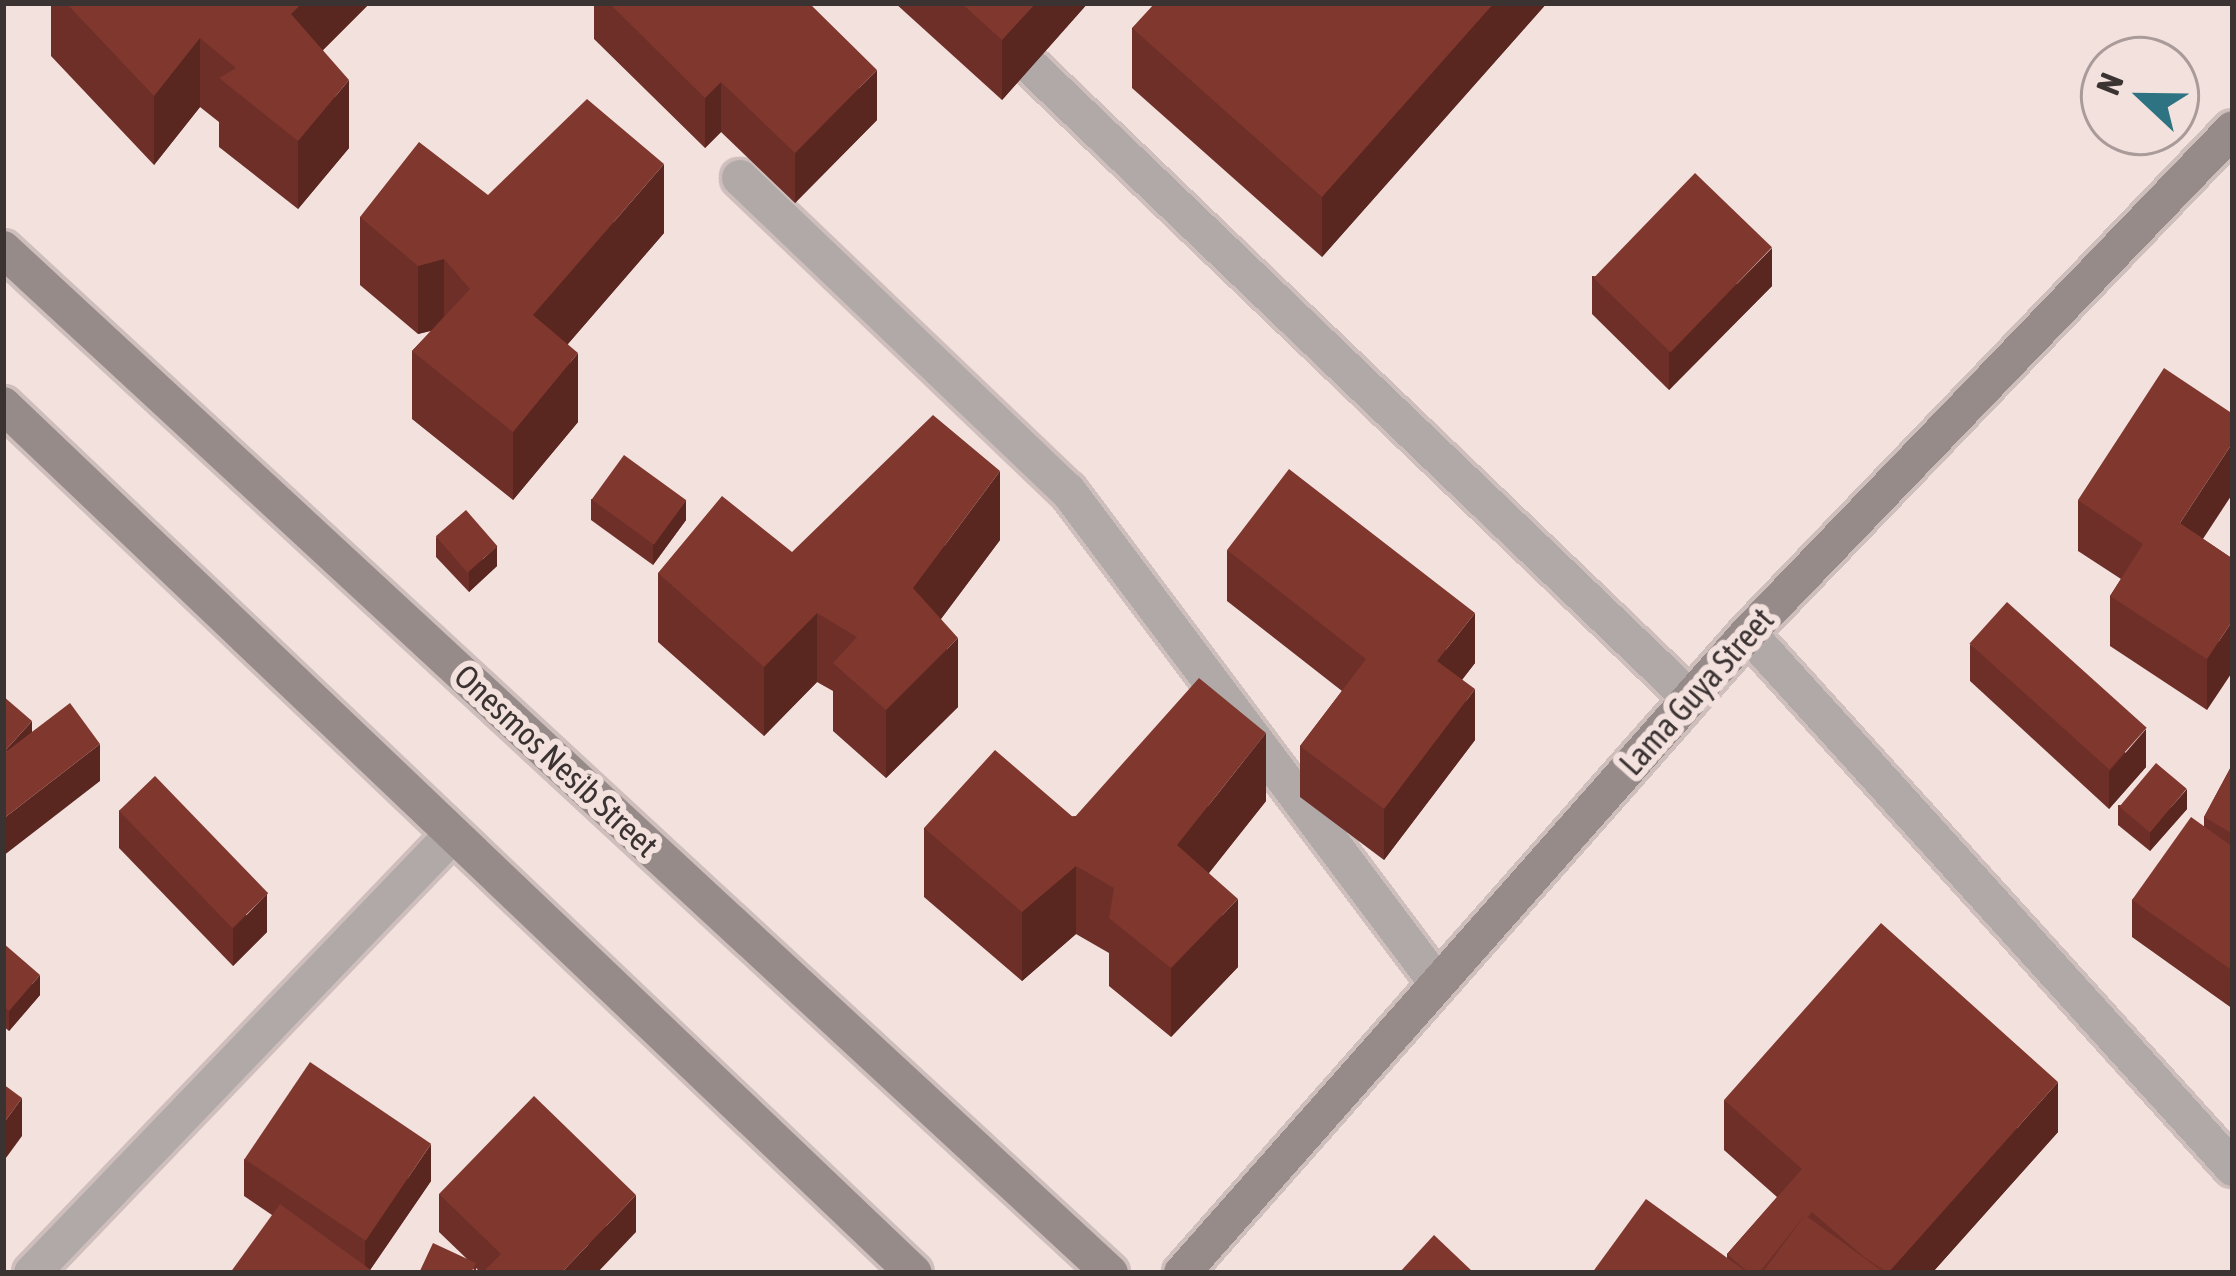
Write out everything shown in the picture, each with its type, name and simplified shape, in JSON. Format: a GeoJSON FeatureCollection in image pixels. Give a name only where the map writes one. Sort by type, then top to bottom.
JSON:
{"type":"FeatureCollection","features":[{"type":"Feature","properties":{"kind":"street"},"geometry":{"type":"LineString","coordinates":[[1019,56],[1690,698]]}},
{"type":"Feature","properties":{"kind":"street","name":"Lama Guya Street"},"geometry":{"type":"LineString","coordinates":[[1182,1273],[1748,633],[2233,129]]}},
{"type":"Feature","properties":{"kind":"street"},"geometry":{"type":"LineString","coordinates":[[740,178],[1068,491],[1437,983]]}},
{"type":"Feature","properties":{"kind":"street","name":"Onesmos Nesib Street"},"geometry":{"type":"LineString","coordinates":[[3,249],[1110,1273]]}},
{"type":"Feature","properties":{"kind":"street"},"geometry":{"type":"LineString","coordinates":[[3,405],[914,1273]]}},
{"type":"Feature","properties":{"kind":"street"},"geometry":{"type":"LineString","coordinates":[[1748,633],[2233,1168]]}},
{"type":"Feature","properties":{"kind":"street"},"geometry":{"type":"LineString","coordinates":[[32,1273],[452,834]]}},
{"type":"Feature","properties":{"kind":"building"},"geometry":{"type":"Polygon","coordinates":[[[66,3],[302,3],[291,14],[349,80],[298,141],[219,78],[236,68],[200,38],[154,96],[66,3]]]}},
{"type":"Feature","properties":{"kind":"building"},"geometry":{"type":"Polygon","coordinates":[[[609,3],[809,3],[877,70],[795,153],[721,82],[705,98],[609,3]]]}},
{"type":"Feature","properties":{"kind":"building"},"geometry":{"type":"Polygon","coordinates":[[[961,3],[1036,3],[1002,40],[961,3]]]}},
{"type":"Feature","properties":{"kind":"building"},"geometry":{"type":"Polygon","coordinates":[[[1155,3],[1494,3],[1322,197],[1132,28],[1155,3]]]}},
{"type":"Feature","properties":{"kind":"building"},"geometry":{"type":"Polygon","coordinates":[[[587,99],[664,164],[533,315],[578,353],[513,432],[412,351],[470,289],[444,259],[418,266],[360,217],[419,142],[488,195],[587,99]]]}},
{"type":"Feature","properties":{"kind":"building"},"geometry":{"type":"Polygon","coordinates":[[[1695,173],[1772,247],[1671,352],[1594,278],[1695,173]]]}},
{"type":"Feature","properties":{"kind":"building"},"geometry":{"type":"Polygon","coordinates":[[[2164,368],[2233,414],[2233,442],[2180,523],[2233,559],[2233,620],[2207,659],[2110,596],[2143,544],[2078,500],[2164,368]]]}},
{"type":"Feature","properties":{"kind":"building"},"geometry":{"type":"Polygon","coordinates":[[[933,415],[1000,471],[913,588],[958,638],[886,710],[833,663],[857,637],[817,613],[764,667],[658,573],[722,496],[792,552],[933,415]]]}},
{"type":"Feature","properties":{"kind":"building"},"geometry":{"type":"Polygon","coordinates":[[[624,455],[686,500],[654,545],[592,499],[624,455]]]}},
{"type":"Feature","properties":{"kind":"building"},"geometry":{"type":"Polygon","coordinates":[[[1289,469],[1475,613],[1437,661],[1475,689],[1384,809],[1300,746],[1366,659],[1227,550],[1289,469]]]}},
{"type":"Feature","properties":{"kind":"building"},"geometry":{"type":"Polygon","coordinates":[[[466,510],[497,546],[467,572],[436,536],[466,510]]]}},
{"type":"Feature","properties":{"kind":"building"},"geometry":{"type":"Polygon","coordinates":[[[2007,602],[2147,728],[2109,769],[1970,644],[2007,602]]]}},
{"type":"Feature","properties":{"kind":"building"},"geometry":{"type":"Polygon","coordinates":[[[1199,678],[1266,733],[1177,845],[1238,899],[1171,968],[1109,918],[1114,888],[1076,866],[1022,912],[924,828],[995,750],[1074,818],[1199,678]]]}},
{"type":"Feature","properties":{"kind":"building"},"geometry":{"type":"Polygon","coordinates":[[[3,696],[32,721],[3,753],[3,696]]]}},
{"type":"Feature","properties":{"kind":"building"},"geometry":{"type":"Polygon","coordinates":[[[70,703],[100,744],[3,819],[3,754],[70,703]]]}},
{"type":"Feature","properties":{"kind":"building"},"geometry":{"type":"Polygon","coordinates":[[[2156,763],[2187,789],[2150,832],[2119,807],[2156,763]]]}},
{"type":"Feature","properties":{"kind":"building"},"geometry":{"type":"Polygon","coordinates":[[[2233,763],[2233,834],[2204,817],[2233,763]]]}},
{"type":"Feature","properties":{"kind":"building"},"geometry":{"type":"Polygon","coordinates":[[[155,776],[268,893],[232,928],[119,811],[155,776]]]}},
{"type":"Feature","properties":{"kind":"building"},"geometry":{"type":"Polygon","coordinates":[[[2191,817],[2233,847],[2233,971],[2132,900],[2191,817]]]}},
{"type":"Feature","properties":{"kind":"building"},"geometry":{"type":"Polygon","coordinates":[[[1881,923],[2058,1082],[1888,1273],[1812,1212],[1759,1273],[1749,1273],[1727,1254],[1802,1169],[1724,1100],[1881,923]]]}},
{"type":"Feature","properties":{"kind":"building"},"geometry":{"type":"Polygon","coordinates":[[[3,943],[40,975],[9,1011],[3,1006],[3,943]]]}},
{"type":"Feature","properties":{"kind":"building"},"geometry":{"type":"Polygon","coordinates":[[[310,1062],[431,1144],[366,1241],[245,1159],[310,1062]]]}},
{"type":"Feature","properties":{"kind":"building"},"geometry":{"type":"Polygon","coordinates":[[[3,1084],[22,1098],[3,1124],[3,1084]]]}},
{"type":"Feature","properties":{"kind":"building"},"geometry":{"type":"Polygon","coordinates":[[[534,1096],[636,1195],[561,1273],[482,1273],[501,1254],[439,1194],[534,1096]]]}},
{"type":"Feature","properties":{"kind":"building"},"geometry":{"type":"Polygon","coordinates":[[[1646,1199],[1748,1273],[1592,1273],[1646,1199]]]}},
{"type":"Feature","properties":{"kind":"building"},"geometry":{"type":"Polygon","coordinates":[[[280,1204],[375,1273],[230,1273],[280,1204]]]}},
{"type":"Feature","properties":{"kind":"building"},"geometry":{"type":"Polygon","coordinates":[[[1805,1215],[1885,1273],[1762,1273],[1805,1215]]]}},
{"type":"Feature","properties":{"kind":"building"},"geometry":{"type":"Polygon","coordinates":[[[1434,1235],[1474,1273],[1399,1273],[1434,1235]]]}},
{"type":"Feature","properties":{"kind":"building"},"geometry":{"type":"Polygon","coordinates":[[[433,1243],[476,1263],[471,1273],[419,1273],[433,1243]]]}}]}
